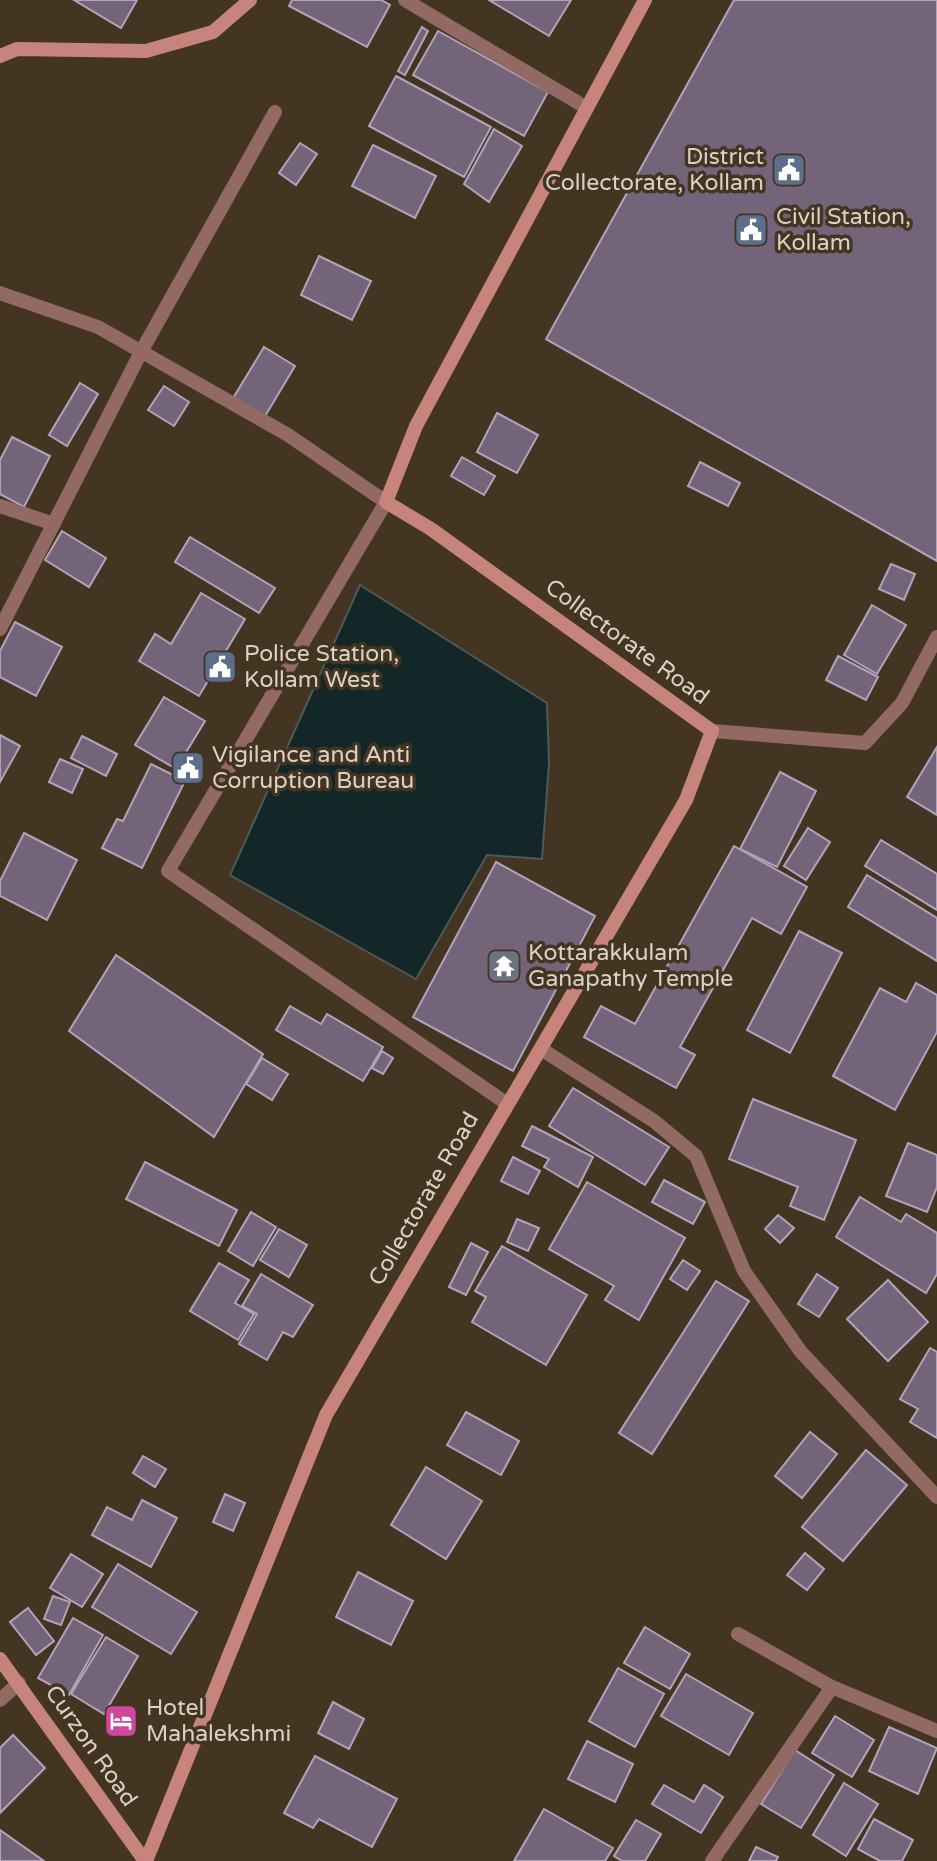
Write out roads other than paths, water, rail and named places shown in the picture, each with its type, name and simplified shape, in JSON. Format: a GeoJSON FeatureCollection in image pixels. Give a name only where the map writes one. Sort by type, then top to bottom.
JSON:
{"type":"FeatureCollection","features":[{"type":"Feature","properties":{"kind":"main road"},"geometry":{"type":"LineString","coordinates":[[0,56],[17,50],[146,51],[213,33],[250,0]]}},
{"type":"Feature","properties":{"kind":"main road"},"geometry":{"type":"LineString","coordinates":[[386,502],[416,426],[645,0]]}},
{"type":"Feature","properties":{"kind":"main road","name":"Collectorate Road"},"geometry":{"type":"LineString","coordinates":[[146,1861],[326,1415],[506,1103],[541,1049],[686,800],[712,731],[431,529],[386,502]]}},
{"type":"Feature","properties":{"kind":"main road","name":"Curzon Road"},"geometry":{"type":"LineString","coordinates":[[0,1659],[146,1861]]}},
{"type":"Feature","properties":{"kind":"street"},"geometry":{"type":"LineString","coordinates":[[405,0],[587,108]]}},
{"type":"Feature","properties":{"kind":"street"},"geometry":{"type":"LineString","coordinates":[[0,629],[141,352],[275,112]]}},
{"type":"Feature","properties":{"kind":"street"},"geometry":{"type":"LineString","coordinates":[[0,293],[98,327],[288,435],[386,502],[168,871],[506,1103]]}},
{"type":"Feature","properties":{"kind":"street"},"geometry":{"type":"LineString","coordinates":[[0,506],[54,524]]}},
{"type":"Feature","properties":{"kind":"street"},"geometry":{"type":"LineString","coordinates":[[712,731],[865,743],[902,703],[937,637]]}},
{"type":"Feature","properties":{"kind":"street"},"geometry":{"type":"LineString","coordinates":[[541,1049],[654,1121],[696,1156],[744,1271],[801,1353],[937,1497]]}},
{"type":"Feature","properties":{"kind":"street"},"geometry":{"type":"LineString","coordinates":[[738,1634],[832,1687],[937,1731]]}},
{"type":"Feature","properties":{"kind":"street"},"geometry":{"type":"LineString","coordinates":[[0,1700],[19,1684]]}},
{"type":"Feature","properties":{"kind":"street"},"geometry":{"type":"LineString","coordinates":[[712,1861],[832,1687]]}},
{"type":"Feature","properties":{"kind":"water"},"geometry":{"type":"Polygon","coordinates":[[[360,585],[547,703],[549,763],[542,859],[487,855],[416,979],[230,875],[360,585]]]}},
{"type":"Feature","properties":{"kind":"place","name":"District Collectorate, Kollam"},"geometry":{"type":"Point","coordinates":[789,170]}},
{"type":"Feature","properties":{"kind":"place","name":"Civil Station, Kollam"},"geometry":{"type":"Point","coordinates":[751,230]}},
{"type":"Feature","properties":{"kind":"place","name":"Police Station, Kollam West"},"geometry":{"type":"Point","coordinates":[220,667]}},
{"type":"Feature","properties":{"kind":"place","name":"Vigilance and Anti Corruption Bureau"},"geometry":{"type":"Point","coordinates":[188,768]}},
{"type":"Feature","properties":{"kind":"place","name":"Kottarakkulam Ganapathy Temple"},"geometry":{"type":"Point","coordinates":[504,966]}},
{"type":"Feature","properties":{"kind":"place","name":"Hotel Mahalekshmi"},"geometry":{"type":"Point","coordinates":[121,1721]}}]}
